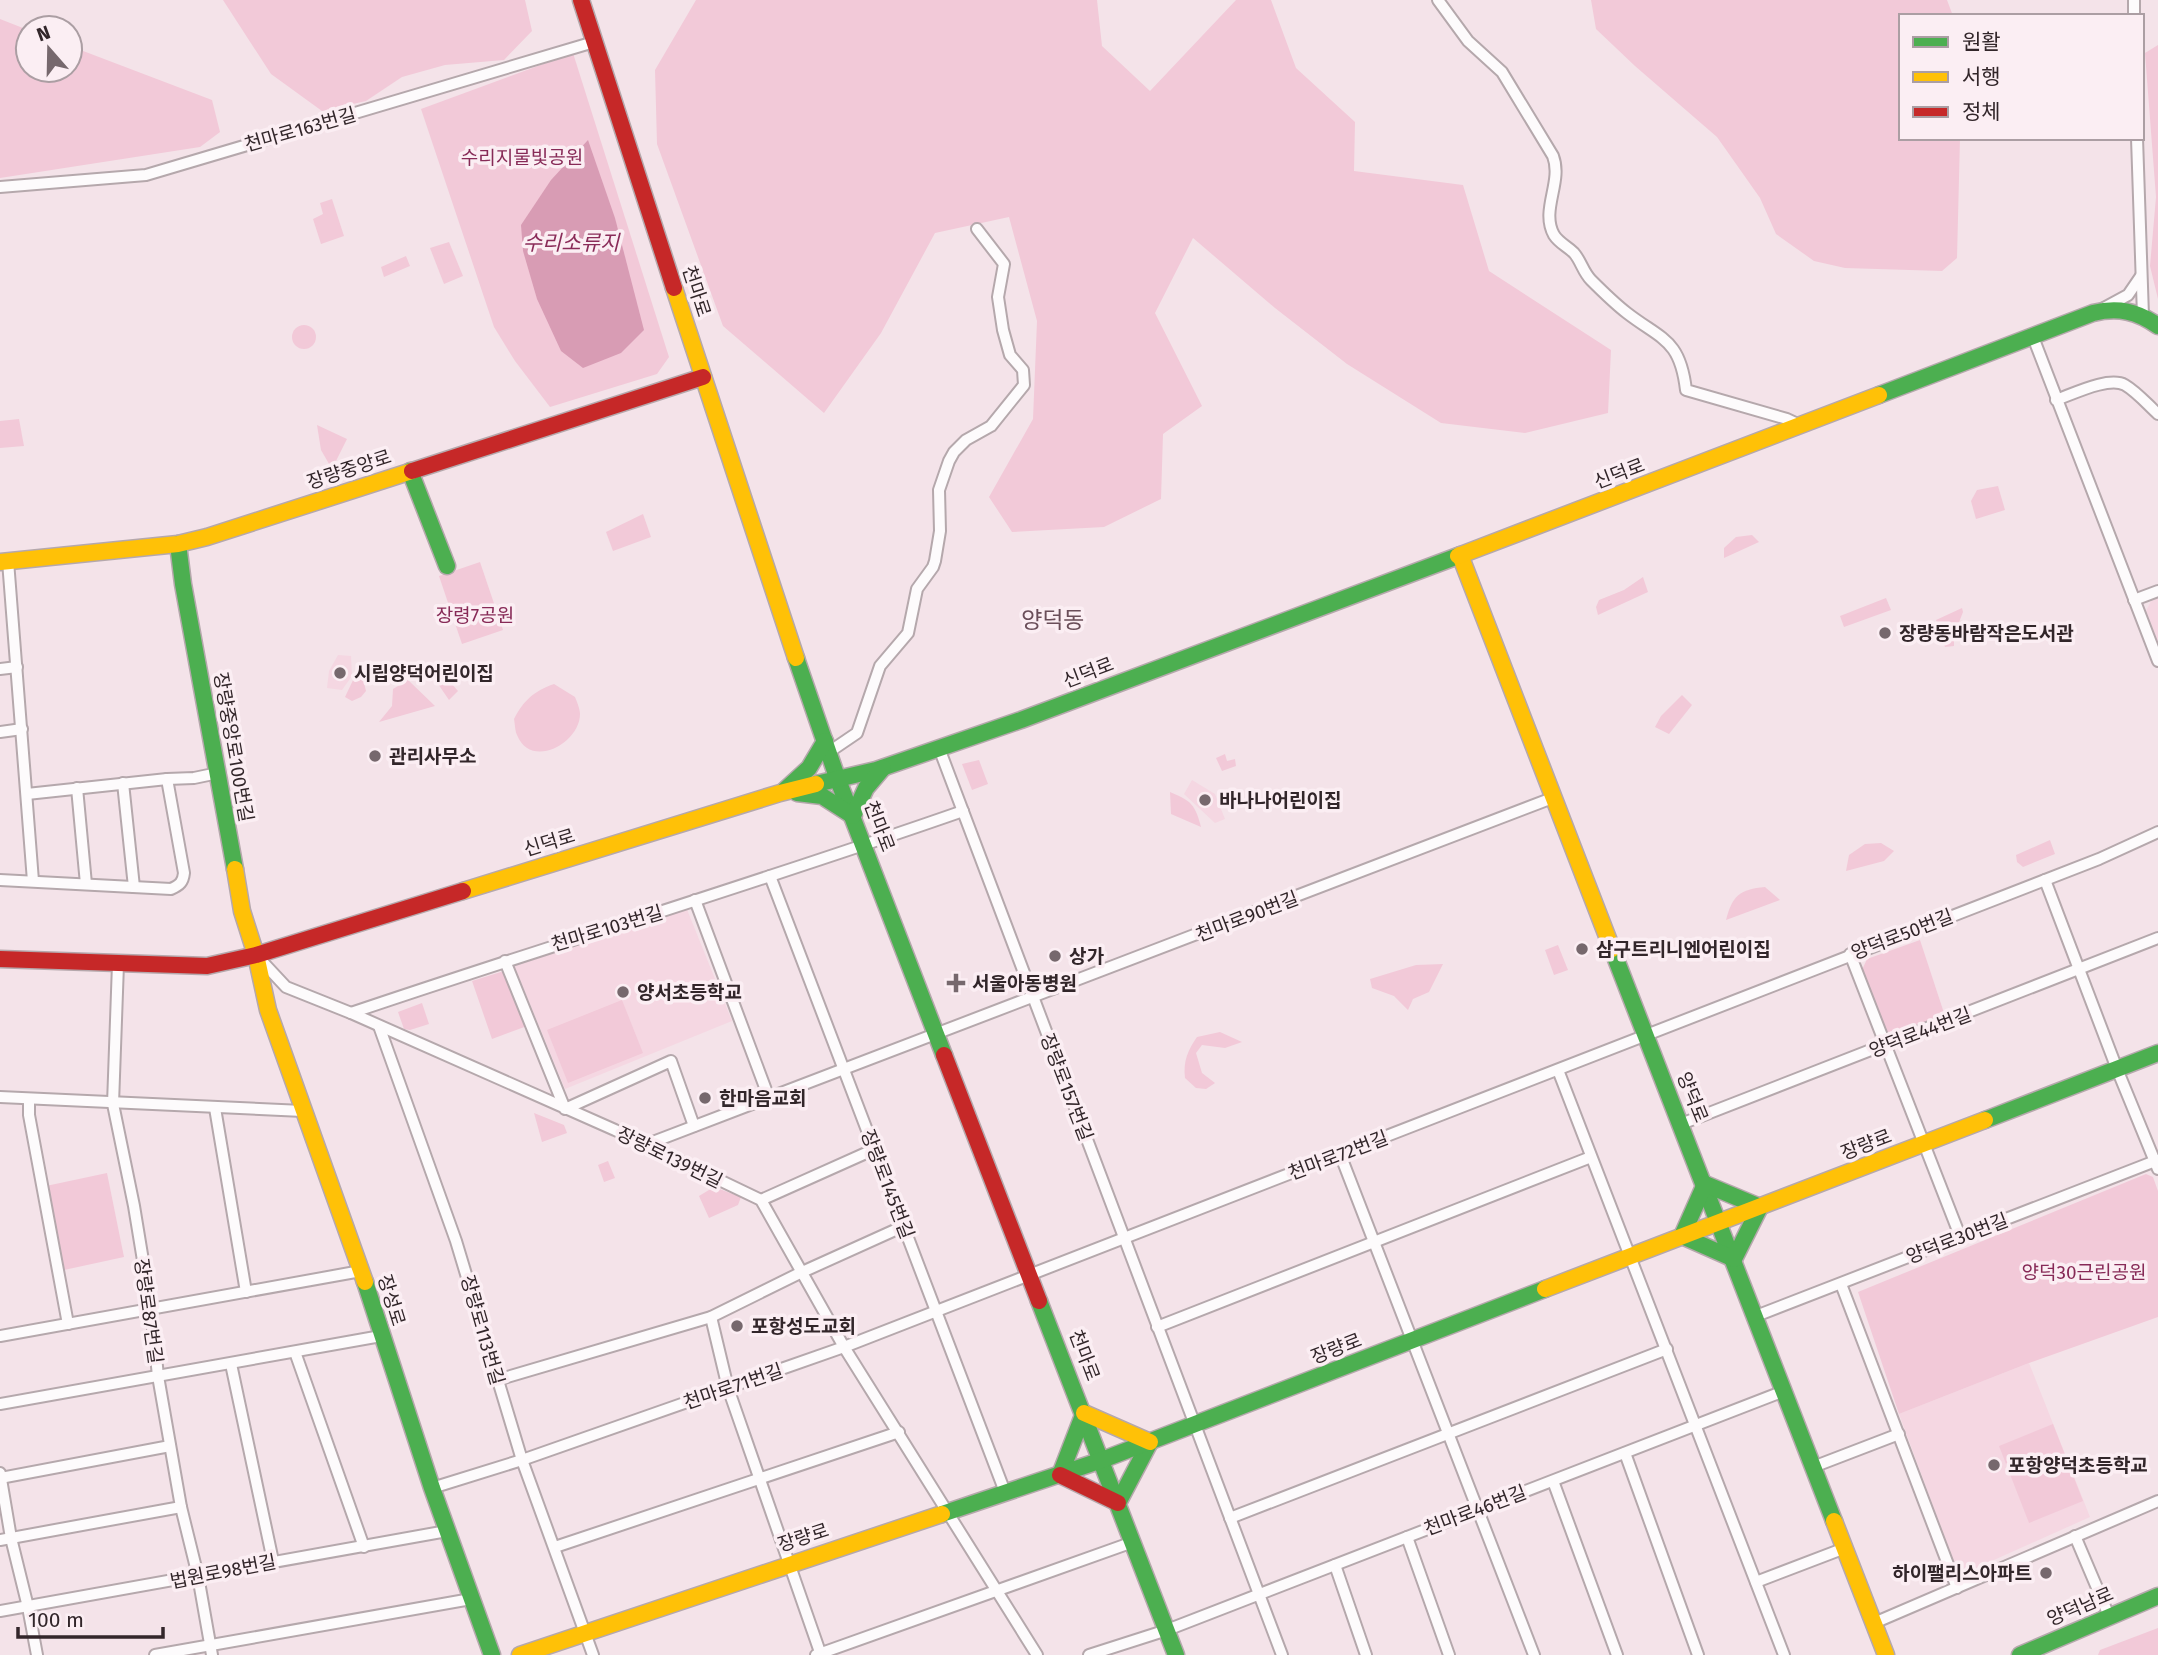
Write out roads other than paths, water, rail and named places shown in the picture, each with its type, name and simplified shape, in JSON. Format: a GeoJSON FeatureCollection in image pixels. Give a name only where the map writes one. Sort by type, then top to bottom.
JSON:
{"type":"FeatureCollection","features":[{"type":"Feature","properties":{"kind":"street","name":"천마로"},"geometry":{"type":"LineString","coordinates":[[581,0],[771,587],[838,780],[1031,1273],[1176,1655]]}},
{"type":"Feature","properties":{"kind":"street"},"geometry":{"type":"LineString","coordinates":[[1438,0],[1468,41],[1502,72],[1553,156],[1557,168],[1550,208],[1552,230],[1558,241],[1576,256],[1585,274],[1627,313],[1670,343],[1681,364],[1686,390],[1787,419],[1802,426]]}},
{"type":"Feature","properties":{"kind":"street","name":"천마로163번길"},"geometry":{"type":"LineString","coordinates":[[0,187],[146,175],[594,42]]}},
{"type":"Feature","properties":{"kind":"street"},"geometry":{"type":"LineString","coordinates":[[2137,140],[2143,316]]}},
{"type":"Feature","properties":{"kind":"street"},"geometry":{"type":"LineString","coordinates":[[784,792],[828,750],[857,733],[880,666],[908,633],[917,589],[933,568],[940,531],[939,490],[949,461],[966,440],[990,426],[1021,389],[1025,380],[1023,370],[1010,355],[1003,330],[998,297],[1004,264],[977,229]]}},
{"type":"Feature","properties":{"kind":"street"},"geometry":{"type":"LineString","coordinates":[[2093,313],[2128,295],[2142,273]]}},
{"type":"Feature","properties":{"kind":"street","name":"신덕로"},"geometry":{"type":"LineString","coordinates":[[0,959],[207,966],[256,956],[784,792],[883,768],[1021,720],[1802,426],[2093,313],[2122,308],[2143,316],[2158,327]]}},
{"type":"Feature","properties":{"kind":"street"},"geometry":{"type":"LineString","coordinates":[[2033,337],[2158,661]]}},
{"type":"Feature","properties":{"kind":"street","name":"장량중앙로"},"geometry":{"type":"LineString","coordinates":[[4,562],[178,544],[207,537],[703,377]]}},
{"type":"Feature","properties":{"kind":"street"},"geometry":{"type":"LineString","coordinates":[[2056,400],[2112,381],[2124,384],[2158,414]]}},
{"type":"Feature","properties":{"kind":"street"},"geometry":{"type":"LineString","coordinates":[[410,471],[447,566]]}},
{"type":"Feature","properties":{"kind":"street","name":"장량중앙로100번길"},"geometry":{"type":"LineString","coordinates":[[178,544],[242,911],[256,956]]}},
{"type":"Feature","properties":{"kind":"street","name":"양덕로"},"geometry":{"type":"LineString","coordinates":[[1460,555],[1886,1655]]}},
{"type":"Feature","properties":{"kind":"street"},"geometry":{"type":"LineString","coordinates":[[4,562],[13,609],[33,881]]}},
{"type":"Feature","properties":{"kind":"street"},"geometry":{"type":"LineString","coordinates":[[2134,600],[2158,592]]}},
{"type":"Feature","properties":{"kind":"street"},"geometry":{"type":"LineString","coordinates":[[0,611],[13,609]]}},
{"type":"Feature","properties":{"kind":"street"},"geometry":{"type":"LineString","coordinates":[[0,669],[17,667]]}},
{"type":"Feature","properties":{"kind":"street"},"geometry":{"type":"LineString","coordinates":[[0,732],[22,729]]}},
{"type":"Feature","properties":{"kind":"street","name":"장량로157번길"},"geometry":{"type":"LineString","coordinates":[[939,748],[1282,1655]]}},
{"type":"Feature","properties":{"kind":"street"},"geometry":{"type":"LineString","coordinates":[[828,750],[844,765],[883,768]]}},
{"type":"Feature","properties":{"kind":"street"},"geometry":{"type":"LineString","coordinates":[[784,792],[822,796],[853,816],[866,788],[883,768]]}},
{"type":"Feature","properties":{"kind":"street"},"geometry":{"type":"LineString","coordinates":[[27,794],[194,778],[218,773]]}},
{"type":"Feature","properties":{"kind":"street"},"geometry":{"type":"LineString","coordinates":[[0,880],[171,889],[179,886],[184,873],[167,779]]}},
{"type":"Feature","properties":{"kind":"street"},"geometry":{"type":"LineString","coordinates":[[123,783],[134,887]]}},
{"type":"Feature","properties":{"kind":"street"},"geometry":{"type":"LineString","coordinates":[[77,788],[86,884]]}},
{"type":"Feature","properties":{"kind":"street","name":"천마로90번길"},"geometry":{"type":"LineString","coordinates":[[645,1145],[1555,797]]}},
{"type":"Feature","properties":{"kind":"street","name":"천마로103번길"},"geometry":{"type":"LineString","coordinates":[[351,1013],[963,811]]}},
{"type":"Feature","properties":{"kind":"street","name":"양덕로50번길"},"geometry":{"type":"LineString","coordinates":[[1646,1036],[2124,849],[2158,832]]}},
{"type":"Feature","properties":{"kind":"street","name":"장량로145번길"},"geometry":{"type":"LineString","coordinates":[[770,876],[1005,1492]]}},
{"type":"Feature","properties":{"kind":"street"},"geometry":{"type":"LineString","coordinates":[[2045,880],[2117,1069],[2157,1163]]}},
{"type":"Feature","properties":{"kind":"street"},"geometry":{"type":"LineString","coordinates":[[695,900],[769,1098]]}},
{"type":"Feature","properties":{"kind":"street","name":"양덕로44번길"},"geometry":{"type":"LineString","coordinates":[[1681,1124],[2158,938]]}},
{"type":"Feature","properties":{"kind":"street"},"geometry":{"type":"LineString","coordinates":[[1850,954],[1960,1236]]}},
{"type":"Feature","properties":{"kind":"street","name":"장량로139번길"},"geometry":{"type":"LineString","coordinates":[[256,956],[286,987],[351,1013],[761,1200]]}},
{"type":"Feature","properties":{"kind":"street","name":"장성로"},"geometry":{"type":"LineString","coordinates":[[256,956],[268,1010],[361,1271],[432,1489],[492,1655]]}},
{"type":"Feature","properties":{"kind":"street"},"geometry":{"type":"LineString","coordinates":[[505,961],[565,1109],[671,1061],[695,1126]]}},
{"type":"Feature","properties":{"kind":"street","name":"장량로87번길"},"geometry":{"type":"LineString","coordinates":[[118,964],[113,1104],[134,1206],[170,1446],[211,1651]]}},
{"type":"Feature","properties":{"kind":"street","name":"장량로113번길"},"geometry":{"type":"LineString","coordinates":[[379,1026],[456,1241],[522,1460],[593,1655]]}},
{"type":"Feature","properties":{"kind":"street","name":"천마로72번길"},"geometry":{"type":"LineString","coordinates":[[1031,1273],[1646,1036]]}},
{"type":"Feature","properties":{"kind":"street","name":"장량로"},"geometry":{"type":"LineString","coordinates":[[520,1655],[1060,1475],[1195,1426],[2158,1053]]}},
{"type":"Feature","properties":{"kind":"street"},"geometry":{"type":"LineString","coordinates":[[1558,1070],[1784,1655]]}},
{"type":"Feature","properties":{"kind":"street"},"geometry":{"type":"LineString","coordinates":[[0,1097],[303,1111]]}},
{"type":"Feature","properties":{"kind":"street"},"geometry":{"type":"LineString","coordinates":[[29,1098],[29,1115],[68,1324]]}},
{"type":"Feature","properties":{"kind":"street"},"geometry":{"type":"LineString","coordinates":[[215,1108],[246,1292]]}},
{"type":"Feature","properties":{"kind":"street"},"geometry":{"type":"LineString","coordinates":[[875,1149],[761,1200],[844,1347],[1037,1655]]}},
{"type":"Feature","properties":{"kind":"street"},"geometry":{"type":"LineString","coordinates":[[1340,1154],[1534,1655]]}},
{"type":"Feature","properties":{"kind":"street"},"geometry":{"type":"LineString","coordinates":[[1157,1327],[1591,1157]]}},
{"type":"Feature","properties":{"kind":"street","name":"양덕로30번길"},"geometry":{"type":"LineString","coordinates":[[1756,1317],[1960,1236],[2157,1163]]}},
{"type":"Feature","properties":{"kind":"street"},"geometry":{"type":"LineString","coordinates":[[1705,1184],[1760,1207],[1734,1259],[1682,1236],[1705,1184]]}},
{"type":"Feature","properties":{"kind":"street"},"geometry":{"type":"LineString","coordinates":[[497,1380],[711,1317],[904,1226]]}},
{"type":"Feature","properties":{"kind":"street"},"geometry":{"type":"LineString","coordinates":[[0,1336],[361,1271]]}},
{"type":"Feature","properties":{"kind":"street","name":"천마로71번길"},"geometry":{"type":"LineString","coordinates":[[432,1489],[844,1347],[1031,1273]]}},
{"type":"Feature","properties":{"kind":"street"},"geometry":{"type":"LineString","coordinates":[[1841,1284],[1957,1588]]}},
{"type":"Feature","properties":{"kind":"street"},"geometry":{"type":"LineString","coordinates":[[711,1317],[729,1388],[819,1655],[1133,1542]]}},
{"type":"Feature","properties":{"kind":"street"},"geometry":{"type":"LineString","coordinates":[[0,1404],[381,1336]]}},
{"type":"Feature","properties":{"kind":"street"},"geometry":{"type":"LineString","coordinates":[[1230,1518],[1667,1349]]}},
{"type":"Feature","properties":{"kind":"street"},"geometry":{"type":"LineString","coordinates":[[295,1352],[364,1547]]}},
{"type":"Feature","properties":{"kind":"street"},"geometry":{"type":"LineString","coordinates":[[231,1364],[273,1561]]}},
{"type":"Feature","properties":{"kind":"street","name":"천마로46번길"},"geometry":{"type":"LineString","coordinates":[[1089,1655],[1167,1630],[1784,1391]]}},
{"type":"Feature","properties":{"kind":"street"},"geometry":{"type":"LineString","coordinates":[[1084,1413],[1150,1442],[1118,1503],[1060,1475],[1084,1413]]}},
{"type":"Feature","properties":{"kind":"street"},"geometry":{"type":"LineString","coordinates":[[555,1547],[899,1432]]}},
{"type":"Feature","properties":{"kind":"street"},"geometry":{"type":"LineString","coordinates":[[1814,1467],[1899,1434]]}},
{"type":"Feature","properties":{"kind":"street"},"geometry":{"type":"LineString","coordinates":[[37,1655],[28,1607],[5,1539],[0,1476],[170,1446]]}},
{"type":"Feature","properties":{"kind":"street"},"geometry":{"type":"LineString","coordinates":[[1625,1453],[1698,1655]]}},
{"type":"Feature","properties":{"kind":"street"},"geometry":{"type":"LineString","coordinates":[[1553,1480],[1617,1655]]}},
{"type":"Feature","properties":{"kind":"street"},"geometry":{"type":"LineString","coordinates":[[1874,1623],[2158,1501]]}},
{"type":"Feature","properties":{"kind":"street"},"geometry":{"type":"LineString","coordinates":[[5,1539],[181,1507]]}},
{"type":"Feature","properties":{"kind":"street","name":"법원로98번길"},"geometry":{"type":"LineString","coordinates":[[0,1611],[447,1531]]}},
{"type":"Feature","properties":{"kind":"street"},"geometry":{"type":"LineString","coordinates":[[2075,1536],[2109,1616]]}},
{"type":"Feature","properties":{"kind":"street"},"geometry":{"type":"LineString","coordinates":[[1407,1537],[1449,1655]]}},
{"type":"Feature","properties":{"kind":"street"},"geometry":{"type":"LineString","coordinates":[[1756,1582],[1845,1549]]}},
{"type":"Feature","properties":{"kind":"street"},"geometry":{"type":"LineString","coordinates":[[1335,1565],[1366,1655]]}},
{"type":"Feature","properties":{"kind":"street","name":"양덕남로"},"geometry":{"type":"LineString","coordinates":[[2020,1655],[2158,1596]]}},
{"type":"Feature","properties":{"kind":"street"},"geometry":{"type":"LineString","coordinates":[[155,1655],[211,1651],[471,1599]]}},
{"type":"Feature","properties":{"kind":"water","name":"수리소류지"},"geometry":{"type":"Polygon","coordinates":[[[588,140],[615,218],[644,330],[621,353],[583,368],[561,351],[537,299],[523,251],[521,225],[551,180],[588,140]]]}},
{"type":"Feature","properties":{"kind":"place","name":"장량동바람작은도서관"},"geometry":{"type":"Point","coordinates":[1885,633]}},
{"type":"Feature","properties":{"kind":"place","name":"시립양덕어린이집"},"geometry":{"type":"Point","coordinates":[340,673]}},
{"type":"Feature","properties":{"kind":"place","name":"관리사무소"},"geometry":{"type":"Point","coordinates":[375,756]}},
{"type":"Feature","properties":{"kind":"place","name":"바나나어린이집"},"geometry":{"type":"Point","coordinates":[1205,800]}},
{"type":"Feature","properties":{"kind":"place","name":"삼구트리니엔어린이집"},"geometry":{"type":"Point","coordinates":[1582,949]}},
{"type":"Feature","properties":{"kind":"place","name":"상가"},"geometry":{"type":"Point","coordinates":[1055,956]}},
{"type":"Feature","properties":{"kind":"place","name":"서울아동병원"},"geometry":{"type":"Point","coordinates":[956,983]}},
{"type":"Feature","properties":{"kind":"place","name":"양서초등학교"},"geometry":{"type":"Point","coordinates":[623,992]}},
{"type":"Feature","properties":{"kind":"place","name":"한마음교회"},"geometry":{"type":"Point","coordinates":[705,1098]}},
{"type":"Feature","properties":{"kind":"place","name":"포항성도교회"},"geometry":{"type":"Point","coordinates":[737,1326]}},
{"type":"Feature","properties":{"kind":"place","name":"포항양덕초등학교"},"geometry":{"type":"Point","coordinates":[1994,1465]}},
{"type":"Feature","properties":{"kind":"place","name":"하이팰리스아파트"},"geometry":{"type":"Point","coordinates":[2046,1573]}},
{"type":"Feature","properties":{"kind":"district","name":"양덕동"},"geometry":{"type":"Point","coordinates":[1053,620]}},
{"type":"Feature","properties":{"kind":"park label","name":"수리지물빛공원"},"geometry":{"type":"Point","coordinates":[522,157]}},
{"type":"Feature","properties":{"kind":"park label","name":"장령7공원"},"geometry":{"type":"Point","coordinates":[475,615]}},
{"type":"Feature","properties":{"kind":"park label","name":"양덕30근린공원"},"geometry":{"type":"Point","coordinates":[2084,1272]}}]}
